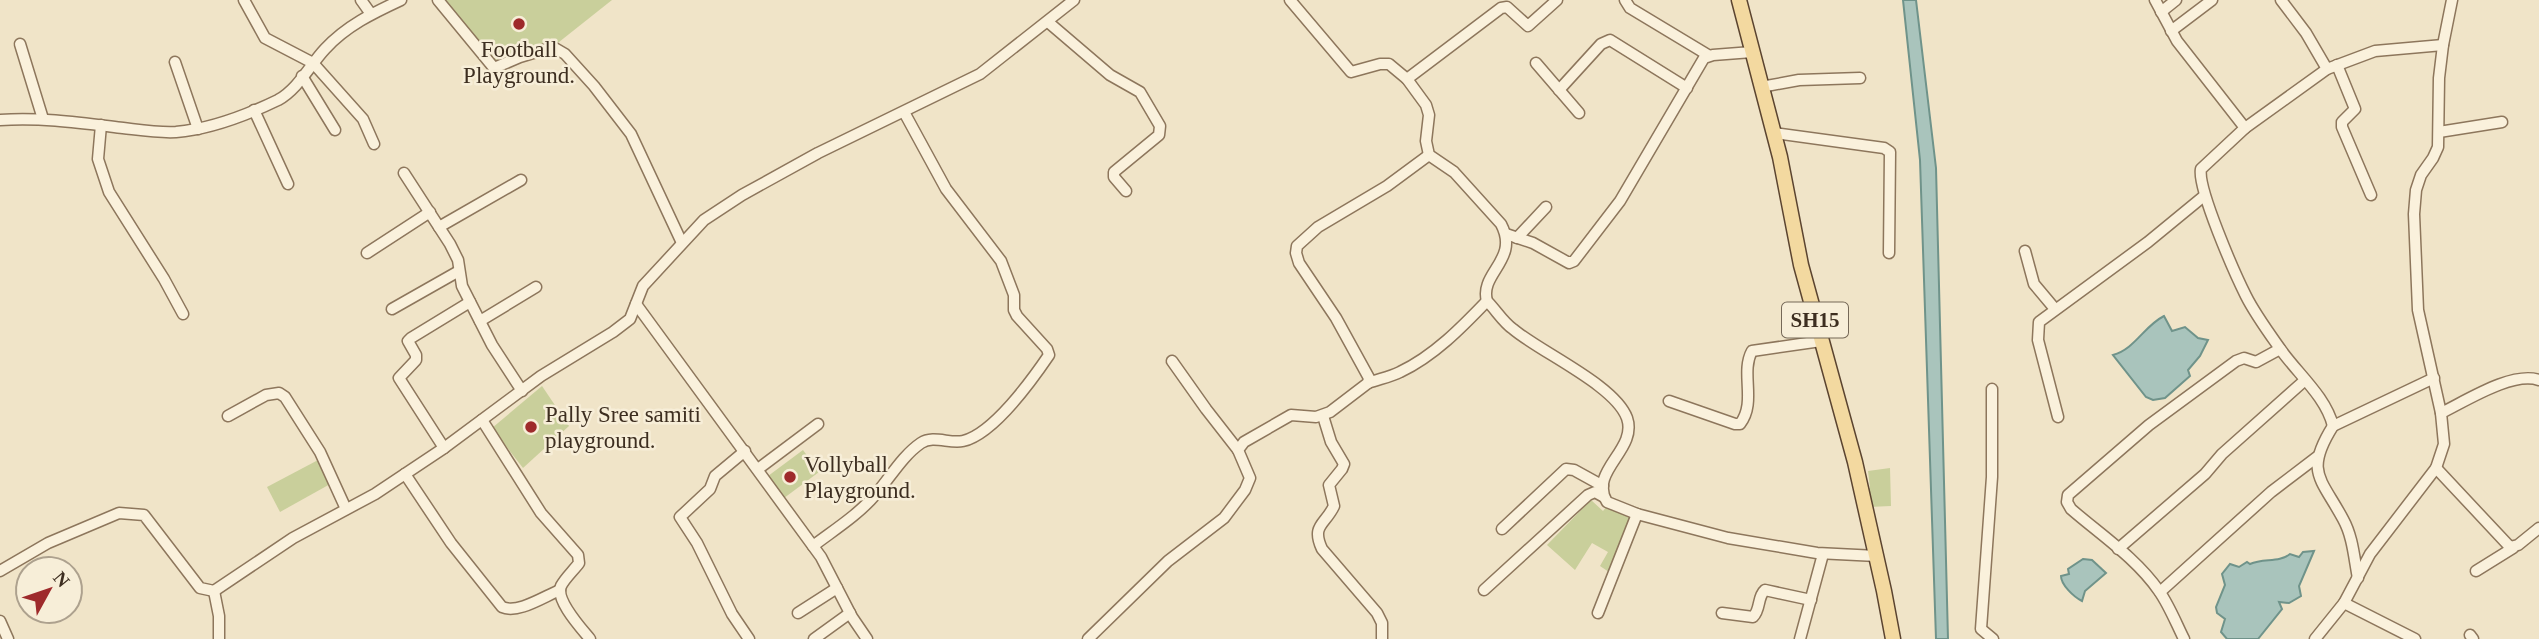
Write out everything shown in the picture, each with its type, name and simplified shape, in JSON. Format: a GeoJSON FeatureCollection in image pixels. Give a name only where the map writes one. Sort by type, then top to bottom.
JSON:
{"type":"FeatureCollection","features":[{"type":"Feature","properties":{"kind":"main road","name":"SH15"},"geometry":{"type":"LineString","coordinates":[[1739,0],[1774,133],[1801,265],[1855,463],[1893,639]]}},
{"type":"Feature","properties":{"kind":"street"},"geometry":{"type":"LineString","coordinates":[[244,0],[265,38],[313,63],[363,120],[374,144]]}},
{"type":"Feature","properties":{"kind":"street"},"geometry":{"type":"LineString","coordinates":[[360,0],[371,14]]}},
{"type":"Feature","properties":{"kind":"street"},"geometry":{"type":"LineString","coordinates":[[0,120],[43,119],[158,132],[198,129],[281,98],[343,32],[371,14],[401,0]]}},
{"type":"Feature","properties":{"kind":"street"},"geometry":{"type":"LineString","coordinates":[[438,0],[495,68],[553,47],[565,54],[631,134],[682,243]]}},
{"type":"Feature","properties":{"kind":"street"},"geometry":{"type":"LineString","coordinates":[[0,571],[48,543],[119,513],[144,514],[200,588],[214,591],[293,538],[444,449],[522,391],[613,332],[630,319],[643,286],[704,220],[742,195],[818,153],[980,74],[1074,0]]}},
{"type":"Feature","properties":{"kind":"street"},"geometry":{"type":"LineString","coordinates":[[1407,79],[1501,8],[1507,7],[1528,26],[1557,0]]}},
{"type":"Feature","properties":{"kind":"street"},"geometry":{"type":"LineString","coordinates":[[1625,0],[1630,8],[1708,55],[1752,52]]}},
{"type":"Feature","properties":{"kind":"street"},"geometry":{"type":"LineString","coordinates":[[2155,0],[2185,53],[2245,128]]}},
{"type":"Feature","properties":{"kind":"street"},"geometry":{"type":"LineString","coordinates":[[2161,12],[2176,0]]}},
{"type":"Feature","properties":{"kind":"street"},"geometry":{"type":"LineString","coordinates":[[2171,31],[2212,0]]}},
{"type":"Feature","properties":{"kind":"street"},"geometry":{"type":"LineString","coordinates":[[2281,0],[2332,67],[2355,109],[2342,127],[2371,195]]}},
{"type":"Feature","properties":{"kind":"street"},"geometry":{"type":"LineString","coordinates":[[2315,639],[2344,603],[2370,554],[2436,468],[2444,444],[2441,413],[2418,310],[2414,214],[2416,190],[2421,175],[2438,147],[2439,78],[2452,0]]}},
{"type":"Feature","properties":{"kind":"street"},"geometry":{"type":"LineString","coordinates":[[1295,2],[1352,72],[1389,64],[1407,79],[1426,105],[1429,115],[1426,141],[1429,155],[1454,172],[1501,224],[1506,234],[1505,255],[1487,287],[1487,301],[1512,329],[1596,384],[1622,409],[1628,429],[1625,444],[1609,466],[1603,492]]}},
{"type":"Feature","properties":{"kind":"street"},"geometry":{"type":"LineString","coordinates":[[1048,22],[1110,75],[1140,92],[1160,126],[1159,135],[1114,172],[1114,177],[1126,191]]}},
{"type":"Feature","properties":{"kind":"street"},"geometry":{"type":"LineString","coordinates":[[1559,90],[1601,44],[1610,40],[1687,88]]}},
{"type":"Feature","properties":{"kind":"street"},"geometry":{"type":"LineString","coordinates":[[20,44],[43,119]]}},
{"type":"Feature","properties":{"kind":"street"},"geometry":{"type":"LineString","coordinates":[[2333,426],[2324,406],[2280,349],[2246,296],[2204,196],[2199,177],[2200,169],[2245,128],[2332,67],[2375,51],[2443,45]]}},
{"type":"Feature","properties":{"kind":"street"},"geometry":{"type":"LineString","coordinates":[[1506,234],[1569,263],[1574,261],[1620,201],[1708,55]]}},
{"type":"Feature","properties":{"kind":"street"},"geometry":{"type":"LineString","coordinates":[[175,62],[198,129]]}},
{"type":"Feature","properties":{"kind":"street"},"geometry":{"type":"LineString","coordinates":[[1536,63],[1579,113]]}},
{"type":"Feature","properties":{"kind":"street"},"geometry":{"type":"LineString","coordinates":[[302,76],[335,130]]}},
{"type":"Feature","properties":{"kind":"street"},"geometry":{"type":"LineString","coordinates":[[1761,87],[1799,80],[1860,78]]}},
{"type":"Feature","properties":{"kind":"street"},"geometry":{"type":"LineString","coordinates":[[254,110],[288,184]]}},
{"type":"Feature","properties":{"kind":"street"},"geometry":{"type":"LineString","coordinates":[[813,546],[874,496],[892,472],[922,443],[930,440],[964,441],[981,431],[1020,396],[1049,355],[1047,349],[1017,316],[1014,310],[1014,295],[1001,261],[946,189],[904,112]]}},
{"type":"Feature","properties":{"kind":"street"},"geometry":{"type":"LineString","coordinates":[[2439,132],[2502,122]]}},
{"type":"Feature","properties":{"kind":"street"},"geometry":{"type":"LineString","coordinates":[[101,125],[98,159],[109,192],[183,314]]}},
{"type":"Feature","properties":{"kind":"street"},"geometry":{"type":"LineString","coordinates":[[1774,133],[1884,148],[1890,152],[1889,253]]}},
{"type":"Feature","properties":{"kind":"street"},"geometry":{"type":"LineString","coordinates":[[1368,383],[1369,378],[1336,318],[1299,263],[1297,246],[1318,227],[1387,186],[1429,155]]}},
{"type":"Feature","properties":{"kind":"street"},"geometry":{"type":"LineString","coordinates":[[404,173],[458,260],[462,286],[492,345],[522,391]]}},
{"type":"Feature","properties":{"kind":"street"},"geometry":{"type":"LineString","coordinates":[[439,227],[521,180]]}},
{"type":"Feature","properties":{"kind":"street"},"geometry":{"type":"LineString","coordinates":[[2058,417],[2037,332],[2039,322],[2148,242],[2204,196]]}},
{"type":"Feature","properties":{"kind":"street"},"geometry":{"type":"LineString","coordinates":[[1517,238],[1546,207]]}},
{"type":"Feature","properties":{"kind":"street"},"geometry":{"type":"LineString","coordinates":[[367,253],[430,212]]}},
{"type":"Feature","properties":{"kind":"street"},"geometry":{"type":"LineString","coordinates":[[2025,251],[2034,284],[2055,309]]}},
{"type":"Feature","properties":{"kind":"street"},"geometry":{"type":"LineString","coordinates":[[392,309],[460,271]]}},
{"type":"Feature","properties":{"kind":"street"},"geometry":{"type":"LineString","coordinates":[[480,321],[536,287]]}},
{"type":"Feature","properties":{"kind":"street"},"geometry":{"type":"LineString","coordinates":[[1238,450],[1244,442],[1291,415],[1323,416],[1368,383],[1401,372],[1449,338],[1487,301]]}},
{"type":"Feature","properties":{"kind":"street"},"geometry":{"type":"LineString","coordinates":[[444,449],[399,378],[416,360],[408,341],[470,302]]}},
{"type":"Feature","properties":{"kind":"street"},"geometry":{"type":"LineString","coordinates":[[636,304],[813,546],[867,639]]}},
{"type":"Feature","properties":{"kind":"street"},"geometry":{"type":"LineString","coordinates":[[1669,401],[1740,424],[1749,399],[1749,363],[1752,351],[1821,341]]}},
{"type":"Feature","properties":{"kind":"street"},"geometry":{"type":"LineString","coordinates":[[2184,639],[2160,592],[2142,570],[2071,509],[2067,498],[2070,492],[2149,425],[2236,361],[2244,358],[2256,362],[2280,349]]}},
{"type":"Feature","properties":{"kind":"street"},"geometry":{"type":"LineString","coordinates":[[1088,639],[1168,561],[1224,517],[1245,490],[1250,478],[1238,450],[1172,361]]}},
{"type":"Feature","properties":{"kind":"street"},"geometry":{"type":"LineString","coordinates":[[2160,592],[2271,492],[2317,457],[2333,426],[2434,378]]}},
{"type":"Feature","properties":{"kind":"street"},"geometry":{"type":"LineString","coordinates":[[2441,413],[2505,382],[2525,378],[2539,380]]}},
{"type":"Feature","properties":{"kind":"street"},"geometry":{"type":"LineString","coordinates":[[2118,549],[2205,474],[2222,454],[2304,381]]}},
{"type":"Feature","properties":{"kind":"street"},"geometry":{"type":"LineString","coordinates":[[1992,389],[1992,477],[1981,629],[1993,639]]}},
{"type":"Feature","properties":{"kind":"street"},"geometry":{"type":"LineString","coordinates":[[228,416],[265,395],[279,393],[285,397],[312,438],[346,509]]}},
{"type":"Feature","properties":{"kind":"street"},"geometry":{"type":"LineString","coordinates":[[1323,416],[1331,442],[1343,464],[1329,485],[1334,506],[1317,529],[1316,537],[1322,549],[1377,612],[1382,623],[1382,639]]}},
{"type":"Feature","properties":{"kind":"street"},"geometry":{"type":"LineString","coordinates":[[405,474],[451,543],[502,607],[520,609],[560,590],[579,563],[578,555],[541,513],[482,420]]}},
{"type":"Feature","properties":{"kind":"street"},"geometry":{"type":"LineString","coordinates":[[758,469],[818,424]]}},
{"type":"Feature","properties":{"kind":"street"},"geometry":{"type":"LineString","coordinates":[[745,451],[715,476],[710,489],[680,517],[698,543],[733,614],[749,639]]}},
{"type":"Feature","properties":{"kind":"street"},"geometry":{"type":"LineString","coordinates":[[2317,457],[2325,491],[2348,531],[2357,578]]}},
{"type":"Feature","properties":{"kind":"street"},"geometry":{"type":"LineString","coordinates":[[2436,468],[2513,548]]}},
{"type":"Feature","properties":{"kind":"street"},"geometry":{"type":"LineString","coordinates":[[1502,529],[1566,469],[1574,470],[1603,492],[1612,506],[1637,514],[1728,538],[1823,554],[1877,556]]}},
{"type":"Feature","properties":{"kind":"street"},"geometry":{"type":"LineString","coordinates":[[1484,590],[1588,495],[1603,492]]}},
{"type":"Feature","properties":{"kind":"street"},"geometry":{"type":"LineString","coordinates":[[1598,613],[1637,514]]}},
{"type":"Feature","properties":{"kind":"street"},"geometry":{"type":"LineString","coordinates":[[2476,571],[2539,528]]}},
{"type":"Feature","properties":{"kind":"street"},"geometry":{"type":"LineString","coordinates":[[1800,639],[1823,554]]}},
{"type":"Feature","properties":{"kind":"street"},"geometry":{"type":"LineString","coordinates":[[798,613],[837,588]]}},
{"type":"Feature","properties":{"kind":"street"},"geometry":{"type":"LineString","coordinates":[[560,590],[565,606],[590,639]]}},
{"type":"Feature","properties":{"kind":"street"},"geometry":{"type":"LineString","coordinates":[[1722,613],[1753,617],[1758,612],[1760,596],[1765,590],[1811,600]]}},
{"type":"Feature","properties":{"kind":"street"},"geometry":{"type":"LineString","coordinates":[[214,591],[219,616],[219,639]]}},
{"type":"Feature","properties":{"kind":"street"},"geometry":{"type":"LineString","coordinates":[[2344,603],[2415,639]]}},
{"type":"Feature","properties":{"kind":"street"},"geometry":{"type":"LineString","coordinates":[[814,639],[850,612]]}},
{"type":"Feature","properties":{"kind":"street"},"geometry":{"type":"LineString","coordinates":[[0,621],[8,639]]}},
{"type":"Feature","properties":{"kind":"green space","name":"Football Playground."},"geometry":{"type":"Polygon","coordinates":[[[439,0],[612,0],[554,46],[494,68],[439,0]]]}},
{"type":"Feature","properties":{"kind":"green space","name":"Pally Sree samiti playground."},"geometry":{"type":"Polygon","coordinates":[[[542,386],[569,426],[523,468],[492,428],[542,386]]]}},
{"type":"Feature","properties":{"kind":"green space","name":"Vollyball Playground."},"geometry":{"type":"Polygon","coordinates":[[[803,450],[819,472],[776,504],[760,482],[803,450]]]}},
{"type":"Feature","properties":{"kind":"green space"},"geometry":{"type":"Polygon","coordinates":[[[320,459],[332,483],[280,512],[267,487],[320,459]]]}},
{"type":"Feature","properties":{"kind":"green space"},"geometry":{"type":"Polygon","coordinates":[[[1890,468],[1891,506],[1869,507],[1864,490],[1870,488],[1868,471],[1890,468]]]}},
{"type":"Feature","properties":{"kind":"green space"},"geometry":{"type":"Polygon","coordinates":[[[1591,500],[1603,511],[1608,505],[1610,509],[1637,517],[1615,576],[1600,566],[1608,552],[1592,543],[1575,570],[1547,545],[1591,500]]]}},
{"type":"Feature","properties":{"kind":"water"},"geometry":{"type":"Polygon","coordinates":[[[1903,0],[1916,0],[1936,168],[1948,639],[1936,639],[1920,160],[1903,0]]]}},
{"type":"Feature","properties":{"kind":"water"},"geometry":{"type":"Polygon","coordinates":[[[2164,316],[2172,331],[2185,327],[2198,338],[2208,340],[2200,356],[2188,370],[2190,376],[2165,398],[2153,400],[2146,397],[2113,355],[2127,348],[2164,316]]]}},
{"type":"Feature","properties":{"kind":"water"},"geometry":{"type":"Polygon","coordinates":[[[2314,551],[2299,586],[2301,596],[2289,603],[2279,602],[2282,609],[2258,639],[2227,639],[2221,632],[2225,619],[2217,613],[2216,607],[2225,585],[2222,574],[2230,564],[2239,567],[2247,562],[2250,564],[2276,560],[2290,554],[2299,557],[2303,552],[2314,551]]]}},
{"type":"Feature","properties":{"kind":"water"},"geometry":{"type":"Polygon","coordinates":[[[2083,559],[2092,560],[2106,573],[2085,591],[2082,601],[2068,590],[2061,576],[2069,574],[2068,569],[2083,559]]]}},
{"type":"Feature","properties":{"kind":"place","name":"Football Playground."},"geometry":{"type":"Point","coordinates":[519,24]}},
{"type":"Feature","properties":{"kind":"place","name":"Pally Sree samiti playground."},"geometry":{"type":"Point","coordinates":[531,427]}},
{"type":"Feature","properties":{"kind":"place","name":"Vollyball Playground."},"geometry":{"type":"Point","coordinates":[790,477]}}]}
